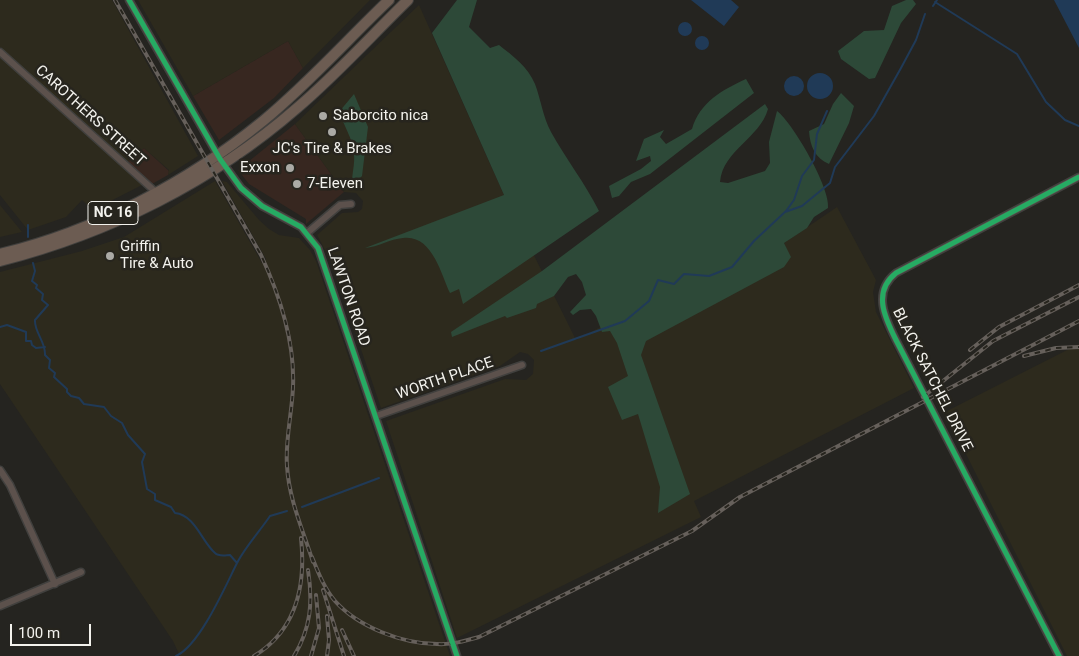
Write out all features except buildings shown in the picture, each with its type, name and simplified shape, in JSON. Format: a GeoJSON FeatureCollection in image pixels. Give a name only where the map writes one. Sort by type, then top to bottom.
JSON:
{"type":"FeatureCollection","features":[{"type":"Feature","properties":{"kind":"highway","name":"NC 16"},"geometry":{"type":"LineString","coordinates":[[0,254],[85,226],[160,196],[285,102],[389,0]]}},
{"type":"Feature","properties":{"kind":"highway","name":"NC 16"},"geometry":{"type":"LineString","coordinates":[[0,261],[90,232],[224,164],[297,108],[408,0]]}},
{"type":"Feature","properties":{"kind":"street","name":"LAWTON ROAD"},"geometry":{"type":"LineString","coordinates":[[129,0],[224,164],[249,196],[307,233],[323,259],[456,656]]}},
{"type":"Feature","properties":{"kind":"street","name":"CAROTHERS STREET"},"geometry":{"type":"LineString","coordinates":[[0,52],[160,196]]}},
{"type":"Feature","properties":{"kind":"street","name":"BLACK SATCHEL DRIVE"},"geometry":{"type":"LineString","coordinates":[[1059,656],[896,340],[883,311],[882,300],[886,284],[896,272],[1079,177]]}},
{"type":"Feature","properties":{"kind":"street"},"geometry":{"type":"LineString","coordinates":[[307,233],[340,205],[350,204]]}},
{"type":"Feature","properties":{"kind":"street","name":"WORTH PLACE"},"geometry":{"type":"LineString","coordinates":[[376,416],[522,365]]}},
{"type":"Feature","properties":{"kind":"street"},"geometry":{"type":"LineString","coordinates":[[0,470],[10,485],[55,584]]}},
{"type":"Feature","properties":{"kind":"street"},"geometry":{"type":"LineString","coordinates":[[0,606],[81,572]]}},
{"type":"Feature","properties":{"kind":"shaded area"},"geometry":{"type":"Polygon","coordinates":[[[0,0],[112,0],[198,156],[168,175],[169,170],[144,148],[127,162],[0,47],[0,0]]]}},
{"type":"Feature","properties":{"kind":"shaded area"},"geometry":{"type":"Polygon","coordinates":[[[138,0],[370,0],[303,68],[288,41],[193,96],[138,0]]]}},
{"type":"Feature","properties":{"kind":"shaded area"},"geometry":{"type":"Polygon","coordinates":[[[419,5],[504,195],[576,340],[619,317],[790,258],[784,243],[837,207],[876,280],[873,292],[876,312],[914,388],[694,501],[701,517],[457,638],[386,421],[505,379],[526,380],[533,374],[534,360],[528,354],[520,352],[500,366],[381,408],[331,261],[317,235],[342,213],[358,212],[362,209],[363,201],[356,193],[344,192],[295,124],[419,5]]]}},
{"type":"Feature","properties":{"kind":"shaded area"},"geometry":{"type":"Polygon","coordinates":[[[288,41],[303,68],[274,98],[219,140],[193,96],[288,41]]]}},
{"type":"Feature","properties":{"kind":"shaded area"},"geometry":{"type":"Polygon","coordinates":[[[0,54],[142,185],[93,210],[82,200],[66,217],[28,230],[0,195],[0,54]]]}},
{"type":"Feature","properties":{"kind":"shaded area"},"geometry":{"type":"Polygon","coordinates":[[[295,124],[344,192],[306,224],[306,219],[249,184],[238,170],[295,124]]]}},
{"type":"Feature","properties":{"kind":"shaded area"},"geometry":{"type":"Polygon","coordinates":[[[144,148],[169,171],[168,175],[152,184],[127,162],[144,148]]]}},
{"type":"Feature","properties":{"kind":"shaded area"},"geometry":{"type":"Polygon","coordinates":[[[215,181],[262,263],[266,259],[222,181],[227,182],[269,229],[279,235],[299,238],[310,250],[316,261],[450,656],[180,656],[173,641],[0,384],[0,272],[82,251],[124,237],[215,181]]]}},
{"type":"Feature","properties":{"kind":"shaded area"},"geometry":{"type":"Polygon","coordinates":[[[0,205],[22,232],[0,237],[0,205]]]}},
{"type":"Feature","properties":{"kind":"shaded area"},"geometry":{"type":"Polygon","coordinates":[[[1079,344],[1079,656],[1067,656],[945,412],[1079,344]]]}},
{"type":"Feature","properties":{"kind":"green space"},"geometry":{"type":"Polygon","coordinates":[[[457,0],[477,0],[469,27],[490,48],[499,45],[520,62],[528,72],[535,84],[551,132],[599,211],[463,304],[459,289],[450,293],[434,257],[421,242],[413,238],[403,238],[365,248],[504,195],[432,33],[457,0]]]}},
{"type":"Feature","properties":{"kind":"green space"},"geometry":{"type":"Polygon","coordinates":[[[906,0],[913,0],[916,4],[901,23],[875,78],[869,79],[841,59],[838,51],[864,31],[884,30],[892,6],[906,0]]]}},
{"type":"Feature","properties":{"kind":"green space"},"geometry":{"type":"Polygon","coordinates":[[[746,79],[754,93],[650,174],[631,182],[619,196],[612,198],[609,186],[641,169],[651,161],[650,156],[636,161],[644,139],[664,130],[660,137],[666,144],[692,129],[700,111],[706,104],[720,93],[746,79]]]}},
{"type":"Feature","properties":{"kind":"green space"},"geometry":{"type":"Polygon","coordinates":[[[841,93],[854,106],[849,123],[829,164],[814,151],[809,131],[824,124],[833,104],[841,93]]]}},
{"type":"Feature","properties":{"kind":"green space"},"geometry":{"type":"Polygon","coordinates":[[[354,94],[368,127],[362,176],[354,184],[352,183],[353,148],[339,112],[354,94]]]}},
{"type":"Feature","properties":{"kind":"green space"},"geometry":{"type":"Polygon","coordinates":[[[765,104],[768,109],[764,119],[758,128],[734,152],[723,171],[720,182],[728,183],[765,171],[770,163],[769,142],[777,111],[792,129],[810,157],[824,187],[828,208],[814,217],[807,228],[784,243],[791,257],[784,267],[646,341],[641,355],[690,494],[658,513],[660,487],[638,414],[622,420],[608,387],[628,376],[617,343],[610,331],[602,332],[591,309],[580,310],[573,315],[570,312],[586,295],[582,282],[576,274],[568,277],[554,296],[537,304],[536,308],[507,318],[505,316],[452,337],[451,332],[542,271],[765,104]]]}},
{"type":"Feature","properties":{"kind":"water"},"geometry":{"type":"Polygon","coordinates":[[[691,0],[731,0],[739,7],[724,26],[691,0]]]}},
{"type":"Feature","properties":{"kind":"water"},"geometry":{"type":"Polygon","coordinates":[[[1054,0],[1079,0],[1079,48],[1054,0]]]}},
{"type":"Feature","properties":{"kind":"water"},"geometry":{"type":"Polygon","coordinates":[[[685,22],[690,24],[692,29],[690,34],[685,36],[680,34],[678,29],[680,24],[685,22]]]}},
{"type":"Feature","properties":{"kind":"water"},"geometry":{"type":"Polygon","coordinates":[[[702,36],[707,38],[709,43],[707,48],[702,50],[697,48],[695,43],[697,38],[702,36]]]}},
{"type":"Feature","properties":{"kind":"water"},"geometry":{"type":"Polygon","coordinates":[[[820,73],[829,77],[833,86],[829,95],[820,99],[811,95],[807,86],[811,77],[820,73]]]}},
{"type":"Feature","properties":{"kind":"water"},"geometry":{"type":"Polygon","coordinates":[[[794,76],[801,79],[804,86],[801,93],[794,96],[787,93],[784,86],[787,79],[794,76]]]}},
{"type":"Feature","properties":{"kind":"waterway"},"geometry":{"type":"LineString","coordinates":[[933,6],[937,0]]}},
{"type":"Feature","properties":{"kind":"waterway"},"geometry":{"type":"LineString","coordinates":[[935,2],[1017,54],[1046,102],[1065,120],[1079,126]]}},
{"type":"Feature","properties":{"kind":"waterway"},"geometry":{"type":"LineString","coordinates":[[785,212],[802,206],[830,183],[835,167],[874,116],[901,68],[916,40],[925,14]]}},
{"type":"Feature","properties":{"kind":"waterway"},"geometry":{"type":"LineString","coordinates":[[541,351],[625,321],[649,301],[658,280],[674,284],[684,274],[709,276],[732,267],[754,241],[786,211],[794,200],[802,176],[814,160],[817,134],[827,111]]}},
{"type":"Feature","properties":{"kind":"waterway"},"geometry":{"type":"LineString","coordinates":[[28,225],[28,237]]}},
{"type":"Feature","properties":{"kind":"waterway"},"geometry":{"type":"LineString","coordinates":[[33,263],[35,271],[32,281],[43,294],[42,300],[48,305],[35,320],[35,324],[44,346],[45,355],[50,360],[49,368],[55,373],[54,377],[67,389],[71,396],[79,398],[84,404],[104,407],[111,416],[122,423],[128,435],[145,454],[142,462],[147,489],[155,494],[155,500],[171,507],[175,513],[188,519],[215,553],[230,555],[237,563]]}},
{"type":"Feature","properties":{"kind":"waterway"},"geometry":{"type":"LineString","coordinates":[[0,327],[7,325],[26,332],[26,341],[31,341],[32,345],[36,348],[45,347]]}},
{"type":"Feature","properties":{"kind":"waterway"},"geometry":{"type":"LineString","coordinates":[[302,507],[379,478]]}},
{"type":"Feature","properties":{"kind":"waterway"},"geometry":{"type":"LineString","coordinates":[[176,656],[185,650],[203,628],[240,557],[270,516],[287,511]]}},
{"type":"Feature","properties":{"kind":"railway"},"geometry":{"type":"LineString","coordinates":[[115,0],[261,255],[280,303],[289,336],[293,370],[287,447],[288,479],[293,503],[313,562]]}},
{"type":"Feature","properties":{"kind":"railway"},"geometry":{"type":"LineString","coordinates":[[970,350],[999,327],[1079,285]]}},
{"type":"Feature","properties":{"kind":"railway"},"geometry":{"type":"LineString","coordinates":[[923,397],[993,341],[1079,297]]}},
{"type":"Feature","properties":{"kind":"railway"},"geometry":{"type":"LineString","coordinates":[[312,557],[324,585],[335,601],[356,619],[368,626],[396,637],[424,643],[448,644],[479,637],[692,531],[740,497],[1079,321]]}},
{"type":"Feature","properties":{"kind":"railway"},"geometry":{"type":"LineString","coordinates":[[1024,356],[1056,348],[1079,347]]}},
{"type":"Feature","properties":{"kind":"railway"},"geometry":{"type":"LineString","coordinates":[[254,656],[269,645],[280,633],[296,605],[302,573],[301,538]]}},
{"type":"Feature","properties":{"kind":"railway"},"geometry":{"type":"LineString","coordinates":[[294,656],[304,635],[309,614],[308,570]]}},
{"type":"Feature","properties":{"kind":"railway"},"geometry":{"type":"LineString","coordinates":[[323,590],[344,656]]}},
{"type":"Feature","properties":{"kind":"railway"},"geometry":{"type":"LineString","coordinates":[[311,656],[319,628],[316,595]]}},
{"type":"Feature","properties":{"kind":"railway"},"geometry":{"type":"LineString","coordinates":[[327,616],[329,640],[327,656]]}},
{"type":"Feature","properties":{"kind":"railway"},"geometry":{"type":"LineString","coordinates":[[342,630],[354,656]]}},
{"type":"Feature","properties":{"kind":"cycle path"},"geometry":{"type":"LineString","coordinates":[[129,0],[220,159],[241,188],[262,206],[301,227],[318,248],[457,656]]}},
{"type":"Feature","properties":{"kind":"cycle path"},"geometry":{"type":"LineString","coordinates":[[1059,656],[892,332],[885,314],[883,297],[884,288],[896,273],[1079,177]]}},
{"type":"Feature","properties":{"kind":"place","name":"Saborcito nica"},"geometry":{"type":"Point","coordinates":[323,116]}},
{"type":"Feature","properties":{"kind":"place","name":"JC's Tire & Brakes"},"geometry":{"type":"Point","coordinates":[332,132]}},
{"type":"Feature","properties":{"kind":"place","name":"Exxon"},"geometry":{"type":"Point","coordinates":[290,168]}},
{"type":"Feature","properties":{"kind":"place","name":"7-Eleven"},"geometry":{"type":"Point","coordinates":[297,184]}},
{"type":"Feature","properties":{"kind":"place","name":"Griffin Tire & Auto"},"geometry":{"type":"Point","coordinates":[110,256]}}]}
